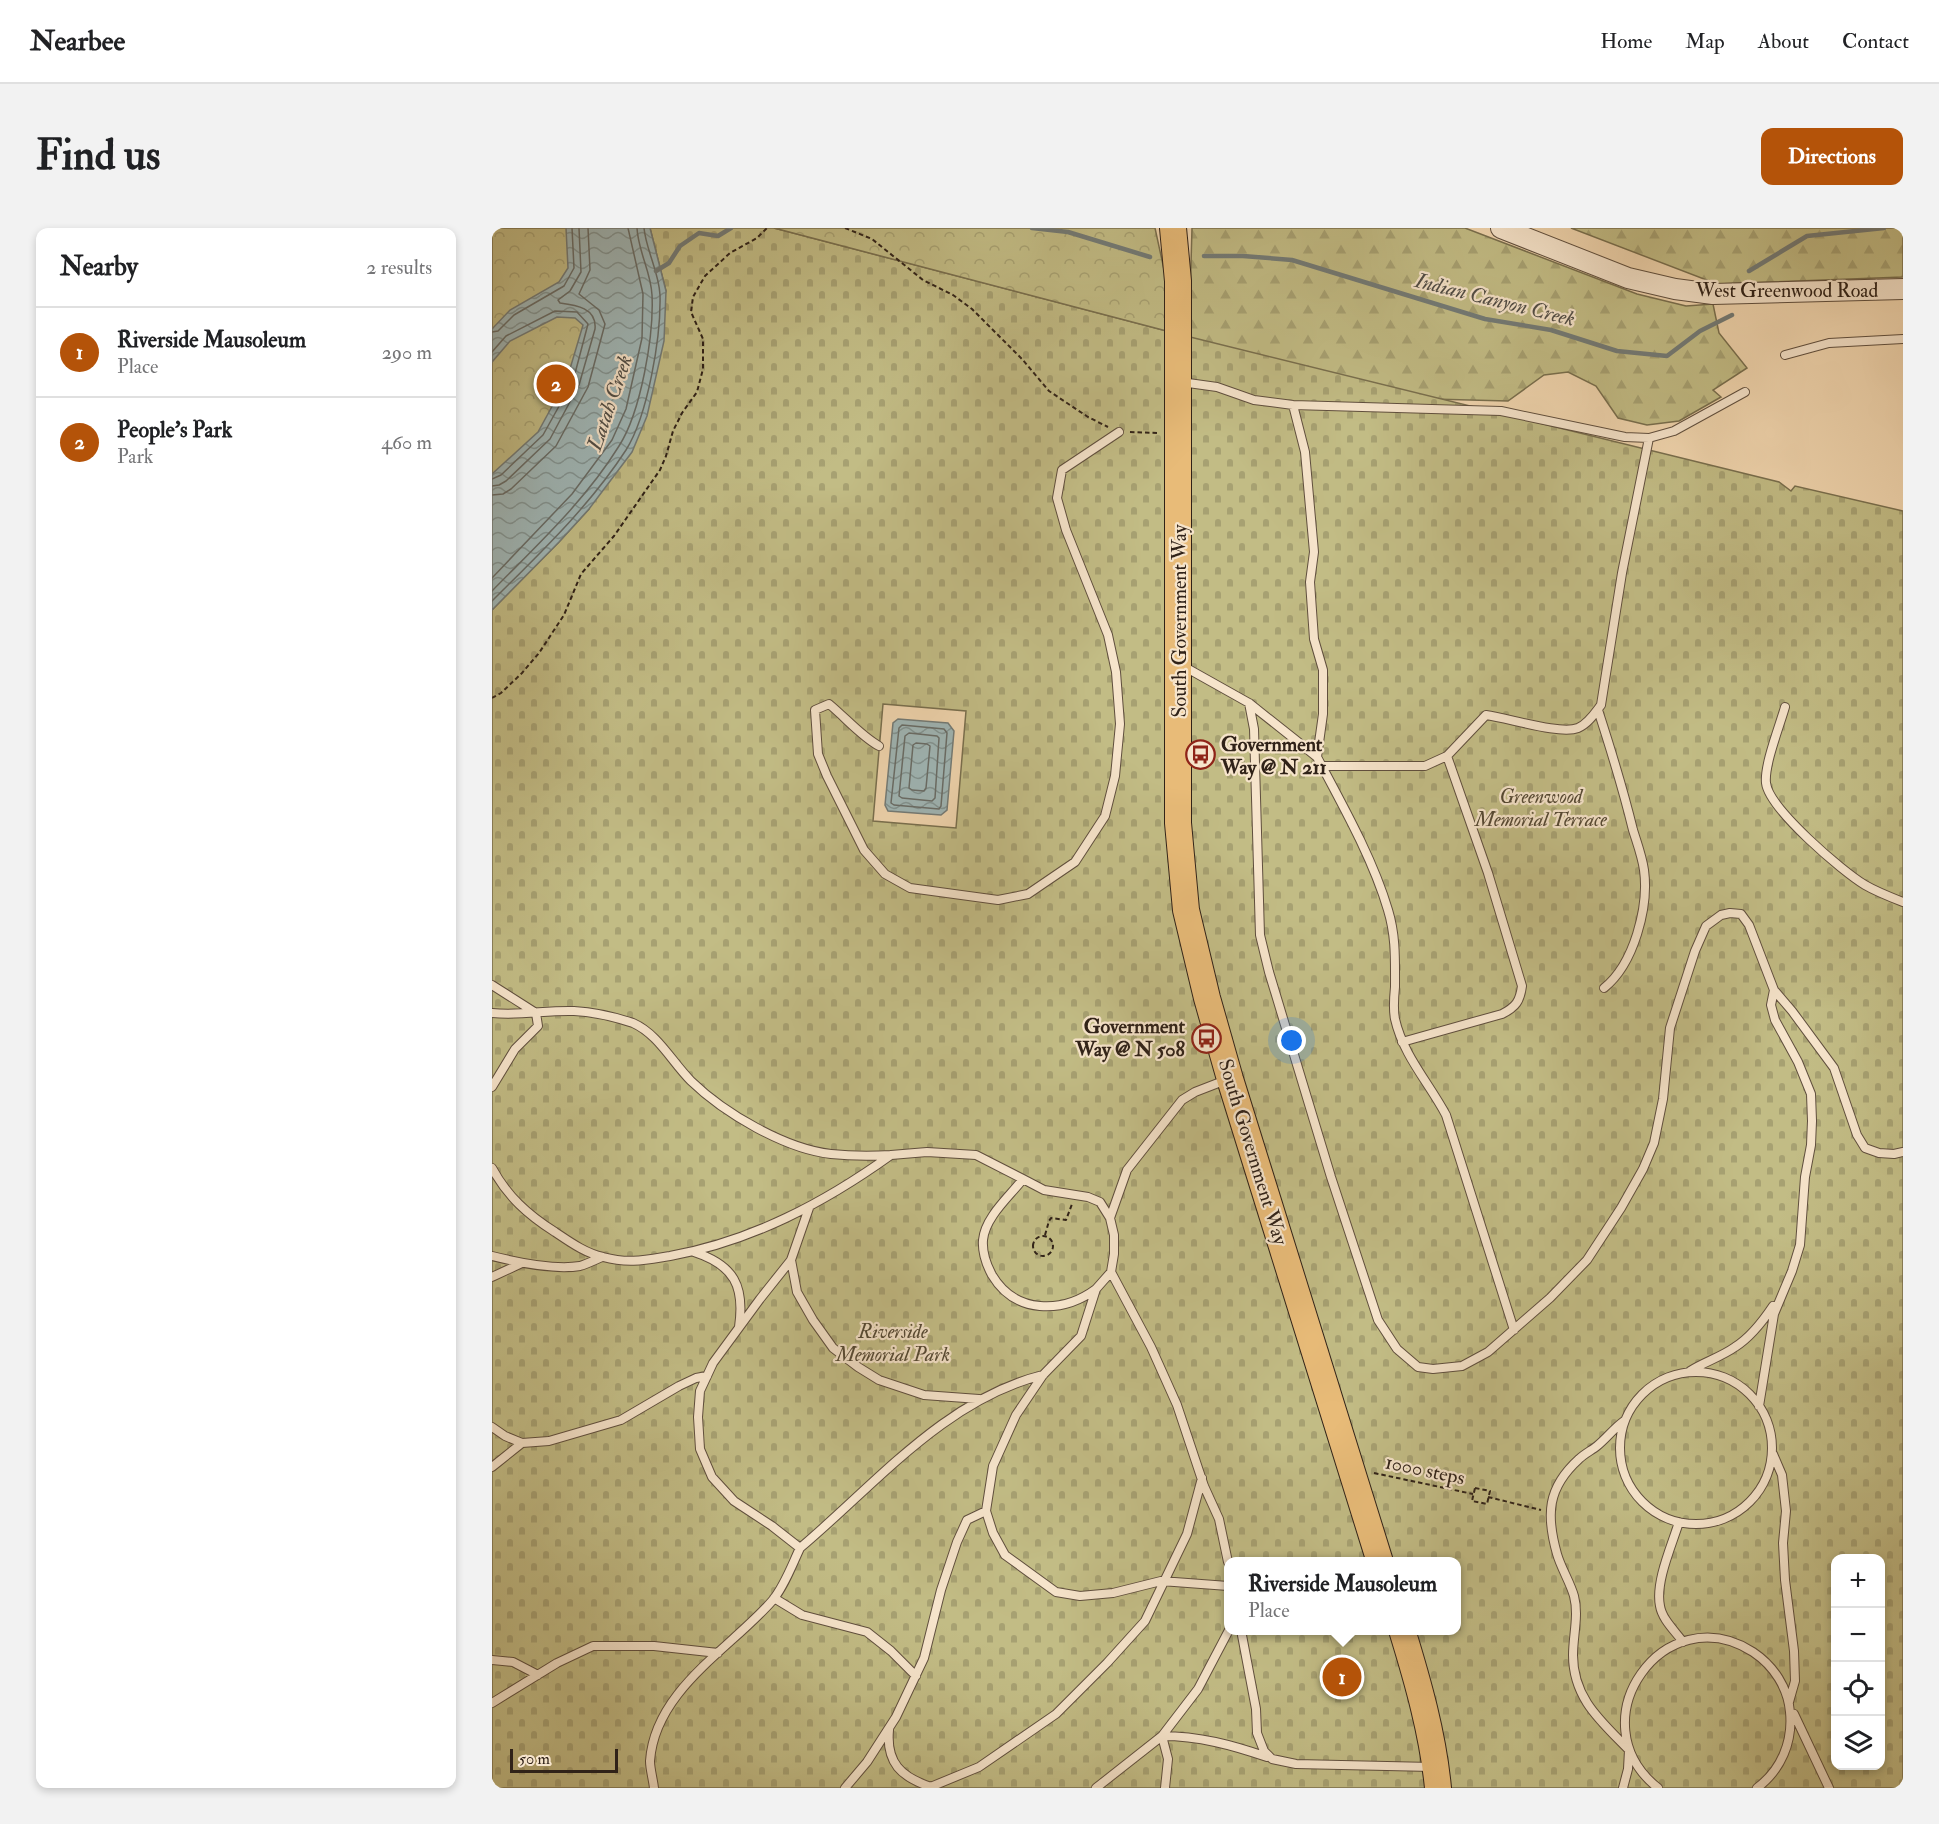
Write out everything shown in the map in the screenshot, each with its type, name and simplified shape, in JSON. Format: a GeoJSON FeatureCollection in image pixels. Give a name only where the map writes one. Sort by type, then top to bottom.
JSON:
{"type":"FeatureCollection","features":[{"type":"Feature","properties":{"kind":"main road","name":"South Government Way"},"geometry":{"type":"LineString","coordinates":[[1177,235],[1179,824],[1186,910],[1207,998],[1230,1078],[1378,1557]]}},
{"type":"Feature","properties":{"kind":"main road"},"geometry":{"type":"LineString","coordinates":[[1404,1635],[1414,1669],[1437,1778]]}},
{"type":"Feature","properties":{"kind":"street","name":"West Greenwood Road"},"geometry":{"type":"LineString","coordinates":[[1502,228],[1629,278],[1675,289],[1713,294],[1903,289]]}},
{"type":"Feature","properties":{"kind":"lane"},"geometry":{"type":"LineString","coordinates":[[1785,355],[1829,343],[1903,339]]}},
{"type":"Feature","properties":{"kind":"lane"},"geometry":{"type":"LineString","coordinates":[[1179,382],[1218,387],[1254,400],[1293,405],[1501,411],[1625,437],[1649,438],[1674,431],[1745,392]]}},
{"type":"Feature","properties":{"kind":"lane"},"geometry":{"type":"LineString","coordinates":[[1293,405],[1305,452],[1314,552],[1310,582],[1314,639],[1323,670],[1323,714],[1317,757]]}},
{"type":"Feature","properties":{"kind":"lane"},"geometry":{"type":"LineString","coordinates":[[879,746],[867,739],[830,704],[815,710],[818,754],[827,776],[864,850],[885,874],[910,888],[998,900],[1028,894],[1076,862],[1105,816],[1115,776],[1120,724],[1116,672],[1108,635],[1066,530],[1057,498],[1062,470],[1119,432]]}},
{"type":"Feature","properties":{"kind":"lane"},"geometry":{"type":"LineString","coordinates":[[1322,766],[1425,766],[1447,756],[1486,715],[1559,731],[1579,728],[1594,717],[1601,705],[1605,685],[1622,573],[1649,438]]}},
{"type":"Feature","properties":{"kind":"lane"},"geometry":{"type":"LineString","coordinates":[[1179,664],[1249,703],[1317,757],[1362,844],[1388,909],[1395,940],[1394,1017],[1402,1042],[1414,1065],[1435,1094],[1446,1115],[1514,1330]]}},
{"type":"Feature","properties":{"kind":"lane"},"geometry":{"type":"LineString","coordinates":[[1249,703],[1254,729],[1260,935],[1269,972],[1330,1177],[1378,1320],[1397,1349],[1418,1367],[1433,1369],[1462,1366],[1488,1352],[1550,1298],[1587,1260],[1621,1208],[1643,1169],[1654,1143],[1663,1099],[1670,1028],[1695,951],[1706,926],[1721,915],[1741,914],[1749,925],[1774,990],[1834,1068],[1857,1135],[1865,1148],[1879,1153],[1903,1152]]}},
{"type":"Feature","properties":{"kind":"lane"},"geometry":{"type":"LineString","coordinates":[[1785,707],[1772,752],[1766,784],[1779,809],[1832,860],[1864,884],[1903,902]]}},
{"type":"Feature","properties":{"kind":"lane"},"geometry":{"type":"LineString","coordinates":[[1598,710],[1620,778],[1644,870],[1640,918],[1634,943],[1614,980],[1604,988]]}},
{"type":"Feature","properties":{"kind":"lane"},"geometry":{"type":"LineString","coordinates":[[1402,1042],[1502,1014],[1515,1007],[1521,996],[1522,986],[1488,873],[1447,756]]}},
{"type":"Feature","properties":{"kind":"lane"},"geometry":{"type":"LineString","coordinates":[[492,985],[536,1013],[538,1026],[515,1049],[492,1087]]}},
{"type":"Feature","properties":{"kind":"lane"},"geometry":{"type":"LineString","coordinates":[[1689,1372],[1736,1347],[1760,1325],[1779,1298],[1792,1271],[1800,1245],[1805,1177],[1811,1145],[1811,1094],[1798,1062],[1775,1020],[1771,1005],[1774,990]]}},
{"type":"Feature","properties":{"kind":"lane"},"geometry":{"type":"LineString","coordinates":[[492,1014],[574,1011],[606,1016],[634,1024],[648,1032],[691,1081],[733,1114],[786,1142],[829,1154],[891,1155],[927,1152],[976,1155],[1023,1179],[1044,1190],[1088,1197],[1100,1202],[1110,1218],[1114,1235],[1114,1254],[1111,1272],[1096,1289],[1084,1298],[1066,1305],[1048,1307],[1028,1304],[1010,1295],[996,1281],[984,1261],[983,1239],[988,1224],[1023,1179]]}},
{"type":"Feature","properties":{"kind":"lane"},"geometry":{"type":"LineString","coordinates":[[1110,1218],[1127,1170],[1182,1100],[1195,1092],[1230,1078]]}},
{"type":"Feature","properties":{"kind":"lane"},"geometry":{"type":"LineString","coordinates":[[492,1168],[502,1187],[522,1208],[580,1248],[602,1257],[640,1262],[694,1252],[735,1239],[809,1208],[891,1155]]}},
{"type":"Feature","properties":{"kind":"lane"},"geometry":{"type":"LineString","coordinates":[[800,1548],[772,1526],[734,1502],[712,1477],[700,1449],[698,1417],[700,1391],[713,1363],[791,1260],[809,1208]]}},
{"type":"Feature","properties":{"kind":"lane"},"geometry":{"type":"LineString","coordinates":[[694,1252],[723,1266],[735,1279],[741,1293],[742,1308],[739,1328]]}},
{"type":"Feature","properties":{"kind":"lane"},"geometry":{"type":"LineString","coordinates":[[492,1256],[522,1263],[580,1266],[602,1257]]}},
{"type":"Feature","properties":{"kind":"lane"},"geometry":{"type":"LineString","coordinates":[[791,1260],[797,1292],[813,1320],[833,1348],[858,1367],[879,1380],[924,1395],[979,1399]]}},
{"type":"Feature","properties":{"kind":"lane"},"geometry":{"type":"LineString","coordinates":[[492,1277],[522,1263]]}},
{"type":"Feature","properties":{"kind":"lane"},"geometry":{"type":"LineString","coordinates":[[1111,1272],[1177,1405],[1219,1520],[1227,1557]]}},
{"type":"Feature","properties":{"kind":"lane"},"geometry":{"type":"LineString","coordinates":[[1096,1289],[1081,1336],[1043,1375],[1016,1415],[993,1466],[986,1512],[993,1533],[1005,1555],[1056,1592],[1080,1596],[1113,1593],[1165,1581],[1224,1586]]}},
{"type":"Feature","properties":{"kind":"lane"},"geometry":{"type":"LineString","coordinates":[[1759,1406],[1772,1323],[1779,1298]]}},
{"type":"Feature","properties":{"kind":"lane"},"geometry":{"type":"LineString","coordinates":[[1689,1372],[1710,1373],[1728,1378],[1743,1388],[1759,1406],[1766,1416],[1771,1434],[1772,1453],[1769,1470],[1762,1486],[1751,1501],[1737,1512],[1720,1520],[1702,1524],[1679,1522],[1660,1515],[1644,1503],[1627,1481],[1620,1455],[1620,1441],[1625,1420],[1634,1403],[1653,1384],[1665,1378],[1689,1372]]}},
{"type":"Feature","properties":{"kind":"lane"},"geometry":{"type":"LineString","coordinates":[[654,1788],[650,1762],[656,1736],[668,1708],[692,1677],[741,1634],[774,1598],[800,1548],[880,1474],[979,1399],[1018,1381],[1043,1375]]}},
{"type":"Feature","properties":{"kind":"lane"},"geometry":{"type":"LineString","coordinates":[[492,1427],[505,1436],[522,1443],[549,1441],[621,1420],[679,1386],[696,1378],[707,1376]]}},
{"type":"Feature","properties":{"kind":"lane"},"geometry":{"type":"LineString","coordinates":[[1625,1420],[1597,1446],[1579,1458],[1559,1482],[1553,1497],[1550,1526],[1558,1557],[1574,1597],[1573,1657],[1577,1687],[1597,1718],[1629,1750],[1639,1769],[1658,1788]]}},
{"type":"Feature","properties":{"kind":"lane"},"geometry":{"type":"LineString","coordinates":[[492,1467],[522,1443]]}},
{"type":"Feature","properties":{"kind":"lane"},"geometry":{"type":"LineString","coordinates":[[1757,1788],[1781,1763],[1789,1743],[1791,1723],[1789,1703],[1795,1681],[1794,1651],[1785,1580],[1786,1511],[1782,1475],[1772,1453]]}},
{"type":"Feature","properties":{"kind":"lane"},"geometry":{"type":"LineString","coordinates":[[889,1728],[888,1742],[895,1765],[914,1782],[929,1787],[979,1767],[1056,1714],[1107,1664],[1144,1621],[1187,1534],[1202,1478]]}},
{"type":"Feature","properties":{"kind":"lane"},"geometry":{"type":"LineString","coordinates":[[846,1788],[867,1762],[889,1728],[916,1676],[924,1658],[941,1590],[967,1520],[986,1512]]}},
{"type":"Feature","properties":{"kind":"lane"},"geometry":{"type":"LineString","coordinates":[[1679,1522],[1660,1585],[1660,1606],[1666,1619],[1683,1642]]}},
{"type":"Feature","properties":{"kind":"lane"},"geometry":{"type":"LineString","coordinates":[[774,1598],[802,1615],[867,1632],[891,1651],[916,1676]]}},
{"type":"Feature","properties":{"kind":"lane"},"geometry":{"type":"LineString","coordinates":[[1096,1788],[1162,1736],[1198,1689],[1226,1635]]}},
{"type":"Feature","properties":{"kind":"lane"},"geometry":{"type":"LineString","coordinates":[[1241,1635],[1256,1710],[1257,1732],[1264,1751],[1272,1759]]}},
{"type":"Feature","properties":{"kind":"lane"},"geometry":{"type":"LineString","coordinates":[[1623,1788],[1628,1769],[1629,1750],[1624,1726],[1625,1713],[1631,1689],[1653,1658],[1683,1642],[1709,1639],[1726,1640],[1743,1646],[1760,1657],[1774,1671],[1829,1788]]}},
{"type":"Feature","properties":{"kind":"lane"},"geometry":{"type":"LineString","coordinates":[[492,1703],[557,1663],[593,1646],[654,1646],[718,1653]]}},
{"type":"Feature","properties":{"kind":"lane"},"geometry":{"type":"LineString","coordinates":[[492,1660],[513,1662],[538,1675]]}},
{"type":"Feature","properties":{"kind":"lane"},"geometry":{"type":"LineString","coordinates":[[1162,1736],[1208,1739],[1296,1764],[1437,1778]]}},
{"type":"Feature","properties":{"kind":"lane"},"geometry":{"type":"LineString","coordinates":[[1162,1736],[1168,1759],[1165,1788]]}},
{"type":"Feature","properties":{"kind":"path"},"geometry":{"type":"LineString","coordinates":[[492,698],[501,693],[522,673],[538,653],[564,615],[581,573],[614,536],[663,463],[681,413],[697,392],[703,369],[703,339],[691,312],[693,297],[705,276],[730,253],[758,238],[767,228]]}},
{"type":"Feature","properties":{"kind":"path"},"geometry":{"type":"LineString","coordinates":[[845,228],[872,238],[923,280],[953,295],[972,309],[1022,359],[1049,391],[1088,417],[1119,432],[1179,435]]}},
{"type":"Feature","properties":{"kind":"path"},"geometry":{"type":"LineString","coordinates":[[1045,1235],[1051,1218],[1066,1220],[1072,1201],[1088,1197]]}},
{"type":"Feature","properties":{"kind":"path"},"geometry":{"type":"LineString","coordinates":[[1045,1235],[1052,1241],[1053,1247],[1050,1253],[1041,1256],[1035,1252],[1033,1242],[1045,1235]]}},
{"type":"Feature","properties":{"kind":"path","name":"1000 steps"},"geometry":{"type":"LineString","coordinates":[[1370,1472],[1473,1494]]}},
{"type":"Feature","properties":{"kind":"path"},"geometry":{"type":"LineString","coordinates":[[1477,1488],[1490,1491],[1486,1504],[1472,1501],[1473,1494],[1474,1489],[1477,1488]]}},
{"type":"Feature","properties":{"kind":"path"},"geometry":{"type":"LineString","coordinates":[[1489,1497],[1550,1512]]}},
{"type":"Feature","properties":{"kind":"green space"},"geometry":{"type":"Polygon","coordinates":[[[492,228],[615,228],[637,277],[492,585],[492,228]]]}},
{"type":"Feature","properties":{"kind":"green space"},"geometry":{"type":"Polygon","coordinates":[[[650,228],[774,228],[1178,334],[1779,482],[1791,491],[1795,486],[1903,511],[1903,1788],[492,1788],[492,610],[589,509],[666,291],[650,228]],[[883,704],[873,821],[956,828],[966,711],[883,704]]]}},
{"type":"Feature","properties":{"kind":"green space"},"geometry":{"type":"Polygon","coordinates":[[[774,228],[1155,228],[1178,334],[774,228]]]}},
{"type":"Feature","properties":{"kind":"green space"},"geometry":{"type":"Polygon","coordinates":[[[1192,228],[1465,228],[1637,294],[1686,306],[1713,304],[1719,333],[1747,368],[1713,390],[1721,397],[1679,421],[1647,425],[1618,418],[1596,386],[1568,372],[1544,375],[1508,401],[1276,395],[1188,373],[1192,228]]]}},
{"type":"Feature","properties":{"kind":"green space"},"geometry":{"type":"Polygon","coordinates":[[[1571,228],[1903,228],[1903,277],[1717,284],[1571,228]]]}},
{"type":"Feature","properties":{"kind":"water","name":"Latah Creek"},"geometry":{"type":"Polygon","coordinates":[[[566,228],[650,228],[666,291],[664,341],[647,416],[632,452],[589,509],[492,610],[492,474],[538,432],[567,379],[583,325],[575,318],[557,317],[510,341],[492,362],[492,329],[510,310],[559,282],[568,268],[566,228]]]}},
{"type":"Feature","properties":{"kind":"water"},"geometry":{"type":"Polygon","coordinates":[[[898,719],[948,723],[954,731],[947,810],[941,815],[888,811],[885,805],[893,723],[898,719]]]}},
{"type":"Feature","properties":{"kind":"waterway","name":"Indian Canyon Creek"},"geometry":{"type":"LineString","coordinates":[[656,271],[669,263],[680,246],[699,233],[718,236],[731,228]]}},
{"type":"Feature","properties":{"kind":"waterway","name":"Indian Canyon Creek"},"geometry":{"type":"LineString","coordinates":[[1032,228],[1068,232],[1150,257]]}},
{"type":"Feature","properties":{"kind":"waterway","name":"Indian Canyon Creek"},"geometry":{"type":"LineString","coordinates":[[1749,271],[1807,236],[1884,228]]}},
{"type":"Feature","properties":{"kind":"waterway","name":"Indian Canyon Creek"},"geometry":{"type":"LineString","coordinates":[[1204,256],[1292,260],[1485,319],[1551,330],[1617,351],[1667,356],[1700,331],[1732,315]]}},
{"type":"Feature","properties":{"kind":"place","name":"People's Park"},"geometry":{"type":"Point","coordinates":[556,384]}},
{"type":"Feature","properties":{"kind":"place","name":"Government Way @ N 211"},"geometry":{"type":"Point","coordinates":[1200,755]}},
{"type":"Feature","properties":{"kind":"place","name":"Government Way @ N 508"},"geometry":{"type":"Point","coordinates":[1206,1038]}},
{"type":"Feature","properties":{"kind":"place","name":"Riverside Mausoleum"},"geometry":{"type":"Point","coordinates":[1342,1677]}},
{"type":"Feature","properties":{"kind":"park label","name":"Greenwood Memorial Terrace"},"geometry":{"type":"Point","coordinates":[1541,808]}},
{"type":"Feature","properties":{"kind":"park label","name":"Riverside Memorial Park"},"geometry":{"type":"Point","coordinates":[893,1342]}}]}
